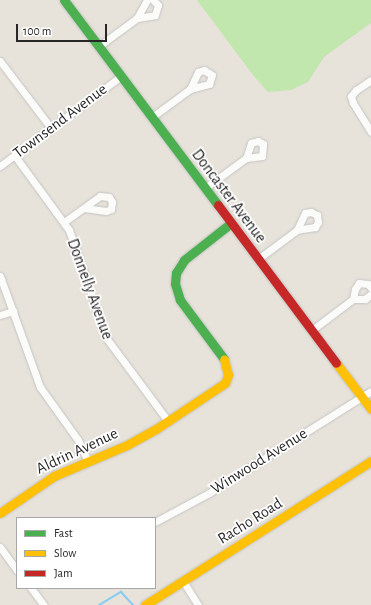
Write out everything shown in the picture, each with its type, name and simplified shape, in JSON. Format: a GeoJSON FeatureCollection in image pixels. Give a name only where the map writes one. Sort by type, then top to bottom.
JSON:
{"type":"FeatureCollection","features":[{"type":"Feature","properties":{"kind":"street","name":"Doncaster Avenue"},"geometry":{"type":"LineString","coordinates":[[64,0],[371,409]]}},
{"type":"Feature","properties":{"kind":"street"},"geometry":{"type":"LineString","coordinates":[[137,18],[147,0]]}},
{"type":"Feature","properties":{"kind":"street"},"geometry":{"type":"LineString","coordinates":[[99,46],[137,18],[156,14],[158,5],[153,0]]}},
{"type":"Feature","properties":{"kind":"street"},"geometry":{"type":"LineString","coordinates":[[0,60],[51,128]]}},
{"type":"Feature","properties":{"kind":"street","name":"Townsend Avenue"},"geometry":{"type":"LineString","coordinates":[[0,166],[121,76]]}},
{"type":"Feature","properties":{"kind":"street"},"geometry":{"type":"LineString","coordinates":[[371,80],[356,90],[351,96],[353,103],[371,132]]}},
{"type":"Feature","properties":{"kind":"street"},"geometry":{"type":"LineString","coordinates":[[152,117],[190,89]]}},
{"type":"Feature","properties":{"kind":"street","name":"Donnelly Avenue"},"geometry":{"type":"LineString","coordinates":[[15,156],[64,222],[107,339],[168,421]]}},
{"type":"Feature","properties":{"kind":"street"},"geometry":{"type":"LineString","coordinates":[[205,188],[246,158]]}},
{"type":"Feature","properties":{"kind":"street"},"geometry":{"type":"LineString","coordinates":[[64,222],[84,208]]}},
{"type":"Feature","properties":{"kind":"street","name":"Aldrin Avenue"},"geometry":{"type":"LineString","coordinates":[[0,513],[35,487],[88,461],[127,445],[219,389],[227,378],[226,362],[180,300],[174,284],[176,273],[184,260],[231,224]]}},
{"type":"Feature","properties":{"kind":"street"},"geometry":{"type":"LineString","coordinates":[[258,259],[297,230]]}},
{"type":"Feature","properties":{"kind":"street"},"geometry":{"type":"LineString","coordinates":[[0,276],[14,311],[40,387],[78,440],[88,461]]}},
{"type":"Feature","properties":{"kind":"street"},"geometry":{"type":"LineString","coordinates":[[353,300],[355,289],[360,284],[368,284],[371,288]]}},
{"type":"Feature","properties":{"kind":"street"},"geometry":{"type":"LineString","coordinates":[[312,330],[353,300],[365,299],[371,294]]}},
{"type":"Feature","properties":{"kind":"street"},"geometry":{"type":"LineString","coordinates":[[0,315],[14,311]]}},
{"type":"Feature","properties":{"kind":"street","name":"Winwood Avenue"},"geometry":{"type":"LineString","coordinates":[[156,521],[209,493],[371,391]]}},
{"type":"Feature","properties":{"kind":"street","name":"Racho Road"},"geometry":{"type":"LineString","coordinates":[[145,605],[371,461]]}},
{"type":"Feature","properties":{"kind":"street"},"geometry":{"type":"LineString","coordinates":[[0,547],[16,569]]}},
{"type":"Feature","properties":{"kind":"street"},"geometry":{"type":"LineString","coordinates":[[183,581],[198,605]]}},
{"type":"Feature","properties":{"kind":"street"},"geometry":{"type":"LineString","coordinates":[[34,589],[44,605]]}},
{"type":"Feature","properties":{"kind":"green space"},"geometry":{"type":"Polygon","coordinates":[[[197,0],[371,0],[371,23],[324,57],[308,82],[291,90],[268,92],[253,75],[197,0]]]}},
{"type":"Feature","properties":{"kind":"waterway"},"geometry":{"type":"LineString","coordinates":[[99,605],[121,592],[133,605]]}},
{"type":"Feature","properties":{"kind":"traffic: fast"},"geometry":{"type":"LineString","coordinates":[[64,0],[218,205]]}},
{"type":"Feature","properties":{"kind":"traffic: fast"},"geometry":{"type":"LineString","coordinates":[[224,359],[180,300],[175,284],[176,273],[184,260],[231,223]]}},
{"type":"Feature","properties":{"kind":"traffic: slow"},"geometry":{"type":"LineString","coordinates":[[0,513],[54,476],[127,445],[156,429],[225,383],[228,375],[224,359]]}},
{"type":"Feature","properties":{"kind":"traffic: slow"},"geometry":{"type":"LineString","coordinates":[[336,363],[371,409]]}},
{"type":"Feature","properties":{"kind":"traffic: slow"},"geometry":{"type":"LineString","coordinates":[[145,605],[371,461]]}},
{"type":"Feature","properties":{"kind":"traffic: jam"},"geometry":{"type":"LineString","coordinates":[[218,205],[336,363]]}}]}
